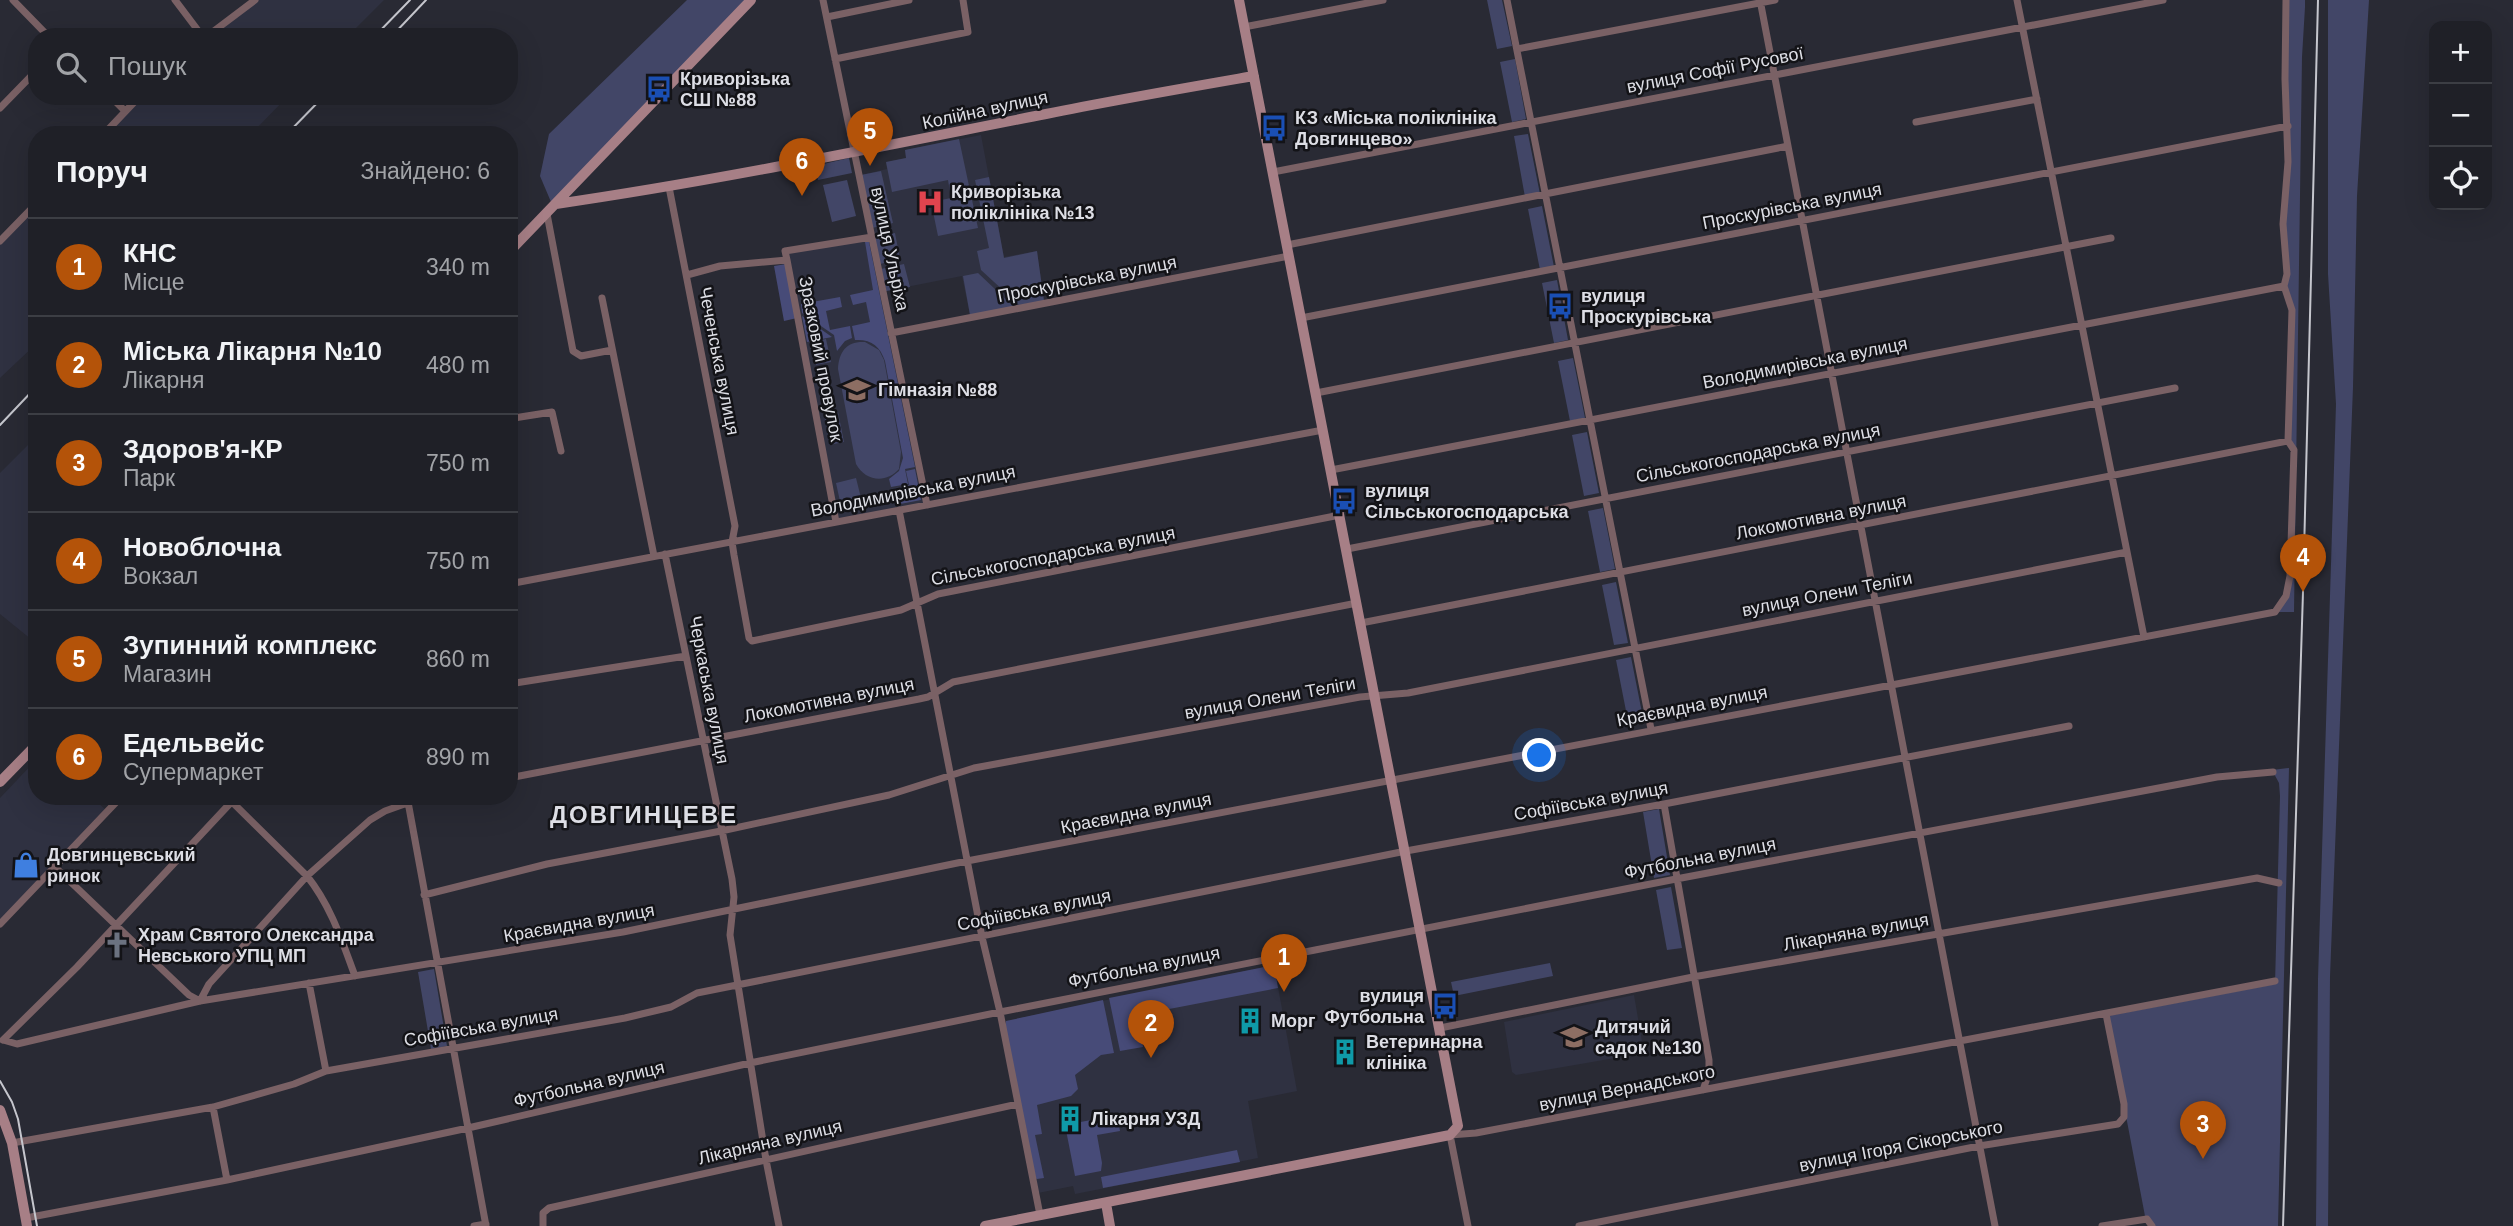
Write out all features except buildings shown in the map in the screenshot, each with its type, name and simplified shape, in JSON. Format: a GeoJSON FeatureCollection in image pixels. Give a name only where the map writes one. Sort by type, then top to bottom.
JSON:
{"type":"FeatureCollection","features":[{"type":"Feature","properties":{"kind":"street"},"geometry":{"type":"LineString","coordinates":[[13,0],[40,28]]}},
{"type":"Feature","properties":{"kind":"street"},"geometry":{"type":"LineString","coordinates":[[175,0],[198,28]]}},
{"type":"Feature","properties":{"kind":"street"},"geometry":{"type":"LineString","coordinates":[[217,28],[254,0]]}},
{"type":"Feature","properties":{"kind":"street"},"geometry":{"type":"LineString","coordinates":[[518,243],[751,0]]}},
{"type":"Feature","properties":{"kind":"street","name":"вулиця Ульріха"},"geometry":{"type":"LineString","coordinates":[[823,0],[927,505]]}},
{"type":"Feature","properties":{"kind":"street"},"geometry":{"type":"LineString","coordinates":[[827,17],[909,0]]}},
{"type":"Feature","properties":{"kind":"street"},"geometry":{"type":"LineString","coordinates":[[835,60],[968,32],[963,0]]}},
{"type":"Feature","properties":{"kind":"street"},"geometry":{"type":"LineString","coordinates":[[1239,0],[1458,1121],[1455,1131],[1450,1135],[1468,1226]]}},
{"type":"Feature","properties":{"kind":"street"},"geometry":{"type":"LineString","coordinates":[[1244,27],[1383,0]]}},
{"type":"Feature","properties":{"kind":"street"},"geometry":{"type":"LineString","coordinates":[[1507,0],[1651,729]]}},
{"type":"Feature","properties":{"kind":"street"},"geometry":{"type":"LineString","coordinates":[[1517,49],[1775,0]]}},
{"type":"Feature","properties":{"kind":"street"},"geometry":{"type":"LineString","coordinates":[[2017,0],[2144,637]]}},
{"type":"Feature","properties":{"kind":"street","name":"вулиця Софії Русової"},"geometry":{"type":"LineString","coordinates":[[1273,172],[2022,25],[2163,0]]}},
{"type":"Feature","properties":{"kind":"street"},"geometry":{"type":"LineString","coordinates":[[2287,0],[2287,196],[2283,224],[2287,274],[2284,286],[2292,310],[2288,441]]}},
{"type":"Feature","properties":{"kind":"street"},"geometry":{"type":"LineString","coordinates":[[1760,1],[1995,1226]]}},
{"type":"Feature","properties":{"kind":"street","name":"Колійна вулиця"},"geometry":{"type":"LineString","coordinates":[[556,204],[669,187],[1254,76]]}},
{"type":"Feature","properties":{"kind":"street"},"geometry":{"type":"LineString","coordinates":[[0,108],[28,79]]}},
{"type":"Feature","properties":{"kind":"street"},"geometry":{"type":"LineString","coordinates":[[1916,122],[2037,99]]}},
{"type":"Feature","properties":{"kind":"street"},"geometry":{"type":"LineString","coordinates":[[119,105],[125,111]]}},
{"type":"Feature","properties":{"kind":"street"},"geometry":{"type":"LineString","coordinates":[[111,126],[131,105]]}},
{"type":"Feature","properties":{"kind":"street","name":"Проскурівська вулиця"},"geometry":{"type":"LineString","coordinates":[[1301,318],[2288,126]]}},
{"type":"Feature","properties":{"kind":"street","name":"Проскурівська вулиця"},"geometry":{"type":"LineString","coordinates":[[891,333],[1288,251],[1546,194],[1788,146]]}},
{"type":"Feature","properties":{"kind":"street","name":"Чеченська вулиця"},"geometry":{"type":"LineString","coordinates":[[669,187],[735,526],[732,541]]}},
{"type":"Feature","properties":{"kind":"street"},"geometry":{"type":"LineString","coordinates":[[0,241],[28,212]]}},
{"type":"Feature","properties":{"kind":"street"},"geometry":{"type":"LineString","coordinates":[[547,214],[573,351],[581,356],[612,350]]}},
{"type":"Feature","properties":{"kind":"street"},"geometry":{"type":"LineString","coordinates":[[787,260],[785,251],[872,237]]}},
{"type":"Feature","properties":{"kind":"street"},"geometry":{"type":"LineString","coordinates":[[1316,393],[2110,239]]}},
{"type":"Feature","properties":{"kind":"street","name":"Зразковий провулок"},"geometry":{"type":"LineString","coordinates":[[687,275],[720,266],[787,260],[836,522]]}},
{"type":"Feature","properties":{"kind":"street","name":"Володимирівська вулиця"},"geometry":{"type":"LineString","coordinates":[[1331,470],[2284,286]]}},
{"type":"Feature","properties":{"kind":"street"},"geometry":{"type":"LineString","coordinates":[[602,298],[654,556]]}},
{"type":"Feature","properties":{"kind":"street","name":"Сільськогосподарська вулиця"},"geometry":{"type":"LineString","coordinates":[[1346,549],[2175,388]]}},
{"type":"Feature","properties":{"kind":"street"},"geometry":{"type":"LineString","coordinates":[[518,417],[552,412],[561,451]]}},
{"type":"Feature","properties":{"kind":"street","name":"Володимирівська вулиця"},"geometry":{"type":"LineString","coordinates":[[518,582],[1323,430]]}},
{"type":"Feature","properties":{"kind":"street","name":"Локомотивна вулиця"},"geometry":{"type":"LineString","coordinates":[[1361,623],[2288,441]]}},
{"type":"Feature","properties":{"kind":"street","name":"Краєвидна вулиця"},"geometry":{"type":"LineString","coordinates":[[1,1038],[17,1044],[200,1001],[623,932],[967,861],[2275,612],[2286,596],[2290,576],[2294,450],[2288,441]]}},
{"type":"Feature","properties":{"kind":"street"},"geometry":{"type":"LineString","coordinates":[[899,510],[982,937],[1000,1012],[1040,1215]]}},
{"type":"Feature","properties":{"kind":"street","name":"Сільськогосподарська вулиця"},"geometry":{"type":"LineString","coordinates":[[732,541],[752,641],[901,610],[939,594],[1340,516]]}},
{"type":"Feature","properties":{"kind":"street","name":"вулиця Олени Теліги"},"geometry":{"type":"LineString","coordinates":[[424,895],[547,864],[889,795],[974,768],[1360,697],[1408,693],[2127,552]]}},
{"type":"Feature","properties":{"kind":"street","name":"Черкаська вулиця"},"geometry":{"type":"LineString","coordinates":[[665,554],[732,879],[730,935],[779,1226]]}},
{"type":"Feature","properties":{"kind":"street","name":"Локомотивна вулиця"},"geometry":{"type":"LineString","coordinates":[[518,776],[919,699],[953,682],[1357,603]]}},
{"type":"Feature","properties":{"kind":"street"},"geometry":{"type":"LineString","coordinates":[[518,683],[686,656]]}},
{"type":"Feature","properties":{"kind":"street","name":"Софіївська вулиця"},"geometry":{"type":"LineString","coordinates":[[12,1143],[213,1107],[294,1084],[326,1071],[625,1018],[671,1007],[697,993],[1406,851],[2069,726]]}},
{"type":"Feature","properties":{"kind":"street"},"geometry":{"type":"LineString","coordinates":[[2,775],[28,752]]}},
{"type":"Feature","properties":{"kind":"street","name":"Футбольна вулиця"},"geometry":{"type":"LineString","coordinates":[[26,1222],[468,1128],[750,1063],[1000,1012],[1919,833],[2217,777],[2273,772]]}},
{"type":"Feature","properties":{"kind":"street"},"geometry":{"type":"LineString","coordinates":[[1664,804],[1709,1060],[1709,1072],[1703,1090]]}},
{"type":"Feature","properties":{"kind":"street"},"geometry":{"type":"LineString","coordinates":[[0,924],[114,805]]}},
{"type":"Feature","properties":{"kind":"street"},"geometry":{"type":"LineString","coordinates":[[1,1038],[78,967],[226,805]]}},
{"type":"Feature","properties":{"kind":"street"},"geometry":{"type":"LineString","coordinates":[[239,805],[307,876],[330,911],[355,976]]}},
{"type":"Feature","properties":{"kind":"street"},"geometry":{"type":"LineString","coordinates":[[55,867],[189,995],[200,1001],[209,984],[307,876],[370,820],[400,805]]}},
{"type":"Feature","properties":{"kind":"street"},"geometry":{"type":"LineString","coordinates":[[409,805],[486,1225],[474,1226]]}},
{"type":"Feature","properties":{"kind":"street","name":"Лікарняна вулиця"},"geometry":{"type":"LineString","coordinates":[[1440,1028],[1693,977],[2257,878],[2279,883]]}},
{"type":"Feature","properties":{"kind":"street","name":"вулиця Вернадського"},"geometry":{"type":"LineString","coordinates":[[985,1226],[1450,1135],[1476,1133],[2275,981]]}},
{"type":"Feature","properties":{"kind":"street"},"geometry":{"type":"LineString","coordinates":[[309,983],[326,1071]]}},
{"type":"Feature","properties":{"kind":"street","name":"вулиця Ігоря Сікорського"},"geometry":{"type":"LineString","coordinates":[[1578,1226],[1979,1146],[2120,1122],[2124,1117],[2124,1104],[2106,1014]]}},
{"type":"Feature","properties":{"kind":"street","name":"Лікарняна вулиця"},"geometry":{"type":"LineString","coordinates":[[543,1226],[543,1213],[549,1208],[1018,1104]]}},
{"type":"Feature","properties":{"kind":"street"},"geometry":{"type":"LineString","coordinates":[[213,1107],[227,1180]]}},
{"type":"Feature","properties":{"kind":"street"},"geometry":{"type":"LineString","coordinates":[[0,1110],[12,1143],[26,1222]]}},
{"type":"Feature","properties":{"kind":"street"},"geometry":{"type":"LineString","coordinates":[[1106,1203],[1110,1226]]}},
{"type":"Feature","properties":{"kind":"street"},"geometry":{"type":"LineString","coordinates":[[2102,1226],[2147,1219],[2152,1226]]}},
{"type":"Feature","properties":{"kind":"shaded area"},"geometry":{"type":"Polygon","coordinates":[[[255,0],[384,0],[356,28],[218,28],[255,0]]]}},
{"type":"Feature","properties":{"kind":"shaded area"},"geometry":{"type":"Polygon","coordinates":[[[687,0],[752,0],[554,209],[540,176],[549,134],[687,0]]]}},
{"type":"Feature","properties":{"kind":"shaded area"},"geometry":{"type":"Polygon","coordinates":[[[1487,0],[1502,0],[1512,46],[1497,49],[1487,0]]]}},
{"type":"Feature","properties":{"kind":"shaded area"},"geometry":{"type":"Polygon","coordinates":[[[2288,0],[2305,0],[2294,612],[2275,612],[2286,596],[2290,576],[2292,327],[2284,286],[2288,0]]]}},
{"type":"Feature","properties":{"kind":"shaded area"},"geometry":{"type":"Polygon","coordinates":[[[2328,0],[2369,0],[2357,196],[2353,387],[2330,977],[2328,1226],[2316,1226],[2318,979],[2336,404],[2328,274],[2328,0]]]}},
{"type":"Feature","properties":{"kind":"shaded area"},"geometry":{"type":"Polygon","coordinates":[[[1515,59],[1526,119],[1512,122],[1500,62],[1515,59]]]}},
{"type":"Feature","properties":{"kind":"shaded area"},"geometry":{"type":"Polygon","coordinates":[[[131,105],[279,105],[259,126],[112,126],[131,105]]]}},
{"type":"Feature","properties":{"kind":"shaded area"},"geometry":{"type":"Polygon","coordinates":[[[1528,134],[1540,194],[1525,197],[1514,136],[1528,134]]]}},
{"type":"Feature","properties":{"kind":"shaded area","name":"Криворізька поліклініка №13"},"geometry":{"type":"Polygon","coordinates":[[[981,135],[1004,257],[1037,251],[1044,301],[970,315],[962,276],[886,291],[861,175],[887,169],[886,162],[906,158],[905,150],[981,135]]]}},
{"type":"Feature","properties":{"kind":"shaded area"},"geometry":{"type":"Polygon","coordinates":[[[959,139],[978,228],[938,236],[931,202],[951,198],[948,180],[892,192],[886,162],[906,158],[905,150],[959,139]]]}},
{"type":"Feature","properties":{"kind":"shaded area"},"geometry":{"type":"Polygon","coordinates":[[[849,158],[852,173],[818,180],[815,166],[849,158]]]}},
{"type":"Feature","properties":{"kind":"shaded area"},"geometry":{"type":"Polygon","coordinates":[[[881,171],[893,223],[872,228],[861,175],[881,171]]]}},
{"type":"Feature","properties":{"kind":"shaded area"},"geometry":{"type":"Polygon","coordinates":[[[989,177],[1004,258],[1037,251],[1044,301],[1019,305],[981,270],[977,251],[989,248],[975,180],[989,177]]]}},
{"type":"Feature","properties":{"kind":"shaded area"},"geometry":{"type":"Polygon","coordinates":[[[847,180],[856,216],[832,222],[823,185],[847,180]]]}},
{"type":"Feature","properties":{"kind":"shaded area"},"geometry":{"type":"Polygon","coordinates":[[[1542,206],[1554,267],[1540,270],[1528,209],[1542,206]]]}},
{"type":"Feature","properties":{"kind":"shaded area"},"geometry":{"type":"Polygon","coordinates":[[[28,212],[28,352],[0,378],[0,241],[28,212]]]}},
{"type":"Feature","properties":{"kind":"shaded area"},"geometry":{"type":"Polygon","coordinates":[[[895,233],[900,259],[880,264],[874,237],[895,233]]]}},
{"type":"Feature","properties":{"kind":"shaded area","name":"Гімназія №88"},"geometry":{"type":"Polygon","coordinates":[[[872,237],[927,505],[836,522],[785,251],[872,237]]]}},
{"type":"Feature","properties":{"kind":"shaded area"},"geometry":{"type":"Polygon","coordinates":[[[865,242],[869,242],[915,467],[905,469],[908,484],[891,487],[889,479],[899,471],[903,458],[885,361],[874,344],[855,340],[852,326],[870,322],[866,302],[853,305],[850,295],[873,290],[865,242]]]}},
{"type":"Feature","properties":{"kind":"shaded area"},"geometry":{"type":"Polygon","coordinates":[[[786,264],[797,318],[784,321],[774,266],[786,264]]]}},
{"type":"Feature","properties":{"kind":"shaded area"},"geometry":{"type":"Polygon","coordinates":[[[904,264],[910,287],[886,291],[881,269],[904,264]]]}},
{"type":"Feature","properties":{"kind":"shaded area"},"geometry":{"type":"Polygon","coordinates":[[[978,273],[1014,307],[970,315],[963,276],[978,273]]]}},
{"type":"Feature","properties":{"kind":"shaded area"},"geometry":{"type":"Polygon","coordinates":[[[1557,280],[1568,340],[1554,343],[1542,283],[1557,280]]]}},
{"type":"Feature","properties":{"kind":"shaded area"},"geometry":{"type":"Polygon","coordinates":[[[840,297],[842,307],[826,311],[830,330],[850,326],[852,338],[845,341],[837,351],[834,335],[802,313],[801,304],[840,297]]]}},
{"type":"Feature","properties":{"kind":"shaded area"},"geometry":{"type":"Polygon","coordinates":[[[802,316],[832,337],[807,342],[802,316]]]}},
{"type":"Feature","properties":{"kind":"shaded area"},"geometry":{"type":"Polygon","coordinates":[[[826,339],[831,362],[816,365],[812,342],[826,339]]]}},
{"type":"Feature","properties":{"kind":"shaded area"},"geometry":{"type":"Polygon","coordinates":[[[865,342],[879,350],[884,360],[901,452],[899,469],[882,478],[870,477],[856,464],[838,369],[845,348],[853,343],[865,342]]]}},
{"type":"Feature","properties":{"kind":"shaded area"},"geometry":{"type":"Polygon","coordinates":[[[1573,358],[1585,418],[1570,421],[1558,361],[1573,358]]]}},
{"type":"Feature","properties":{"kind":"shaded area"},"geometry":{"type":"Polygon","coordinates":[[[838,412],[844,442],[829,445],[824,414],[838,412]]]}},
{"type":"Feature","properties":{"kind":"shaded area"},"geometry":{"type":"Polygon","coordinates":[[[1587,432],[1599,493],[1584,496],[1572,435],[1587,432]]]}},
{"type":"Feature","properties":{"kind":"shaded area"},"geometry":{"type":"Polygon","coordinates":[[[28,445],[28,637],[0,614],[0,473],[28,445]]]}},
{"type":"Feature","properties":{"kind":"shaded area"},"geometry":{"type":"Polygon","coordinates":[[[915,469],[921,500],[895,505],[892,489],[909,485],[906,471],[915,469]]]}},
{"type":"Feature","properties":{"kind":"shaded area"},"geometry":{"type":"Polygon","coordinates":[[[856,478],[862,502],[841,506],[836,483],[856,478]]]}},
{"type":"Feature","properties":{"kind":"shaded area"},"geometry":{"type":"Polygon","coordinates":[[[1603,508],[1615,569],[1600,572],[1588,511],[1603,508]]]}},
{"type":"Feature","properties":{"kind":"shaded area"},"geometry":{"type":"Polygon","coordinates":[[[1616,582],[1628,643],[1614,645],[1602,585],[1616,582]]]}},
{"type":"Feature","properties":{"kind":"shaded area"},"geometry":{"type":"Polygon","coordinates":[[[1631,657],[1643,718],[1628,721],[1616,660],[1631,657]]]}},
{"type":"Feature","properties":{"kind":"shaded area","name":"Довгинцевський ринок"},"geometry":{"type":"Polygon","coordinates":[[[28,768],[28,805],[100,805],[105,809],[0,920],[0,798],[28,768]]]}},
{"type":"Feature","properties":{"kind":"shaded area"},"geometry":{"type":"Polygon","coordinates":[[[2289,768],[2278,1226],[2153,1226],[2145,1216],[2107,1016],[2275,984],[2280,796],[2279,783],[2272,770],[2289,768]]]}},
{"type":"Feature","properties":{"kind":"shaded area"},"geometry":{"type":"Polygon","coordinates":[[[1659,809],[1670,875],[1654,878],[1643,812],[1659,809]]]}},
{"type":"Feature","properties":{"kind":"shaded area"},"geometry":{"type":"Polygon","coordinates":[[[1671,887],[1682,948],[1667,950],[1656,890],[1671,887]]]}},
{"type":"Feature","properties":{"kind":"shaded area"},"geometry":{"type":"Polygon","coordinates":[[[1550,963],[1553,976],[1454,996],[1451,982],[1550,963]]]}},
{"type":"Feature","properties":{"kind":"shaded area"},"geometry":{"type":"Polygon","coordinates":[[[1274,965],[1297,1091],[1248,1101],[1258,1158],[1075,1194],[1073,1186],[1038,1193],[1006,1021],[1274,965]]]}},
{"type":"Feature","properties":{"kind":"shaded area"},"geometry":{"type":"Polygon","coordinates":[[[1274,965],[1278,988],[1138,1015],[1143,1047],[1120,1051],[1109,998],[1274,965]]]}},
{"type":"Feature","properties":{"kind":"shaded area"},"geometry":{"type":"Polygon","coordinates":[[[434,969],[447,1046],[431,1049],[418,972],[434,969]]]}},
{"type":"Feature","properties":{"kind":"shaded area","name":"Дитячий садок №130"},"geometry":{"type":"Polygon","coordinates":[[[1634,995],[1644,1053],[1516,1075],[1512,1072],[1504,1022],[1634,995]]]}},
{"type":"Feature","properties":{"kind":"shaded area"},"geometry":{"type":"Polygon","coordinates":[[[1103,1000],[1114,1053],[1101,1055],[1075,1075],[1078,1089],[1071,1096],[1037,1105],[1042,1134],[1035,1135],[1044,1178],[1037,1179],[1006,1021],[1103,1000]]]}},
{"type":"Feature","properties":{"kind":"shaded area"},"geometry":{"type":"Polygon","coordinates":[[[1117,1115],[1120,1131],[1097,1135],[1101,1171],[1075,1176],[1065,1125],[1117,1115]]]}},
{"type":"Feature","properties":{"kind":"shaded area"},"geometry":{"type":"Polygon","coordinates":[[[1237,1150],[1240,1162],[1103,1188],[1101,1177],[1237,1150]]]}},
{"type":"Feature","properties":{"kind":"tram line"},"geometry":{"type":"LineString","coordinates":[[0,1081],[18,1119],[37,1226]]}},
{"type":"Feature","properties":{"kind":"railway"},"geometry":{"type":"LineString","coordinates":[[383,28],[410,0]]}},
{"type":"Feature","properties":{"kind":"railway"},"geometry":{"type":"LineString","coordinates":[[400,28],[426,0]]}},
{"type":"Feature","properties":{"kind":"railway"},"geometry":{"type":"LineString","coordinates":[[2283,1226],[2318,0]]}},
{"type":"Feature","properties":{"kind":"railway"},"geometry":{"type":"LineString","coordinates":[[295,126],[315,105]]}},
{"type":"Feature","properties":{"kind":"railway"},"geometry":{"type":"LineString","coordinates":[[0,425],[28,395]]}},
{"type":"Feature","properties":{"kind":"place","name":"Криворізька СШ №88"},"geometry":{"type":"Point","coordinates":[659,89]}},
{"type":"Feature","properties":{"kind":"place","name":"КЗ «Міська поліклініка Довгинцево»"},"geometry":{"type":"Point","coordinates":[1274,128]}},
{"type":"Feature","properties":{"kind":"place","name":"Зупинний комплекс"},"geometry":{"type":"Point","coordinates":[870,166]}},
{"type":"Feature","properties":{"kind":"place","name":"Едельвейс"},"geometry":{"type":"Point","coordinates":[802,196]}},
{"type":"Feature","properties":{"kind":"place","name":"Криворізька поліклініка №13"},"geometry":{"type":"Point","coordinates":[930,202]}},
{"type":"Feature","properties":{"kind":"place","name":"вулиця Проскурівська"},"geometry":{"type":"Point","coordinates":[1560,306]}},
{"type":"Feature","properties":{"kind":"place","name":"Гімназія №88"},"geometry":{"type":"Point","coordinates":[857,390]}},
{"type":"Feature","properties":{"kind":"place","name":"вулиця Сільськогосподарська"},"geometry":{"type":"Point","coordinates":[1344,501]}},
{"type":"Feature","properties":{"kind":"place","name":"Новоблочна"},"geometry":{"type":"Point","coordinates":[2303,592]}},
{"type":"Feature","properties":{"kind":"place","name":"Довгинцевський ринок"},"geometry":{"type":"Point","coordinates":[26,865]}},
{"type":"Feature","properties":{"kind":"place","name":"Храм Святого Олександра Невського УПЦ МП"},"geometry":{"type":"Point","coordinates":[117,945]}},
{"type":"Feature","properties":{"kind":"place","name":"КНС"},"geometry":{"type":"Point","coordinates":[1284,992]}},
{"type":"Feature","properties":{"kind":"place","name":"вулиця Футбольна"},"geometry":{"type":"Point","coordinates":[1445,1006]}},
{"type":"Feature","properties":{"kind":"place","name":"Морг"},"geometry":{"type":"Point","coordinates":[1250,1021]}},
{"type":"Feature","properties":{"kind":"place","name":"Дитячий садок №130"},"geometry":{"type":"Point","coordinates":[1574,1037]}},
{"type":"Feature","properties":{"kind":"place","name":"Ветеринарна клініка"},"geometry":{"type":"Point","coordinates":[1345,1052]}},
{"type":"Feature","properties":{"kind":"place","name":"Міська Лікарня №10"},"geometry":{"type":"Point","coordinates":[1151,1058]}},
{"type":"Feature","properties":{"kind":"place","name":"Лікарня УЗД"},"geometry":{"type":"Point","coordinates":[1070,1119]}},
{"type":"Feature","properties":{"kind":"place","name":"Здоров'я-КР"},"geometry":{"type":"Point","coordinates":[2203,1159]}},
{"type":"Feature","properties":{"kind":"district","name":"ДОВГИНЦЕВЕ"},"geometry":{"type":"Point","coordinates":[644,815]}}]}
